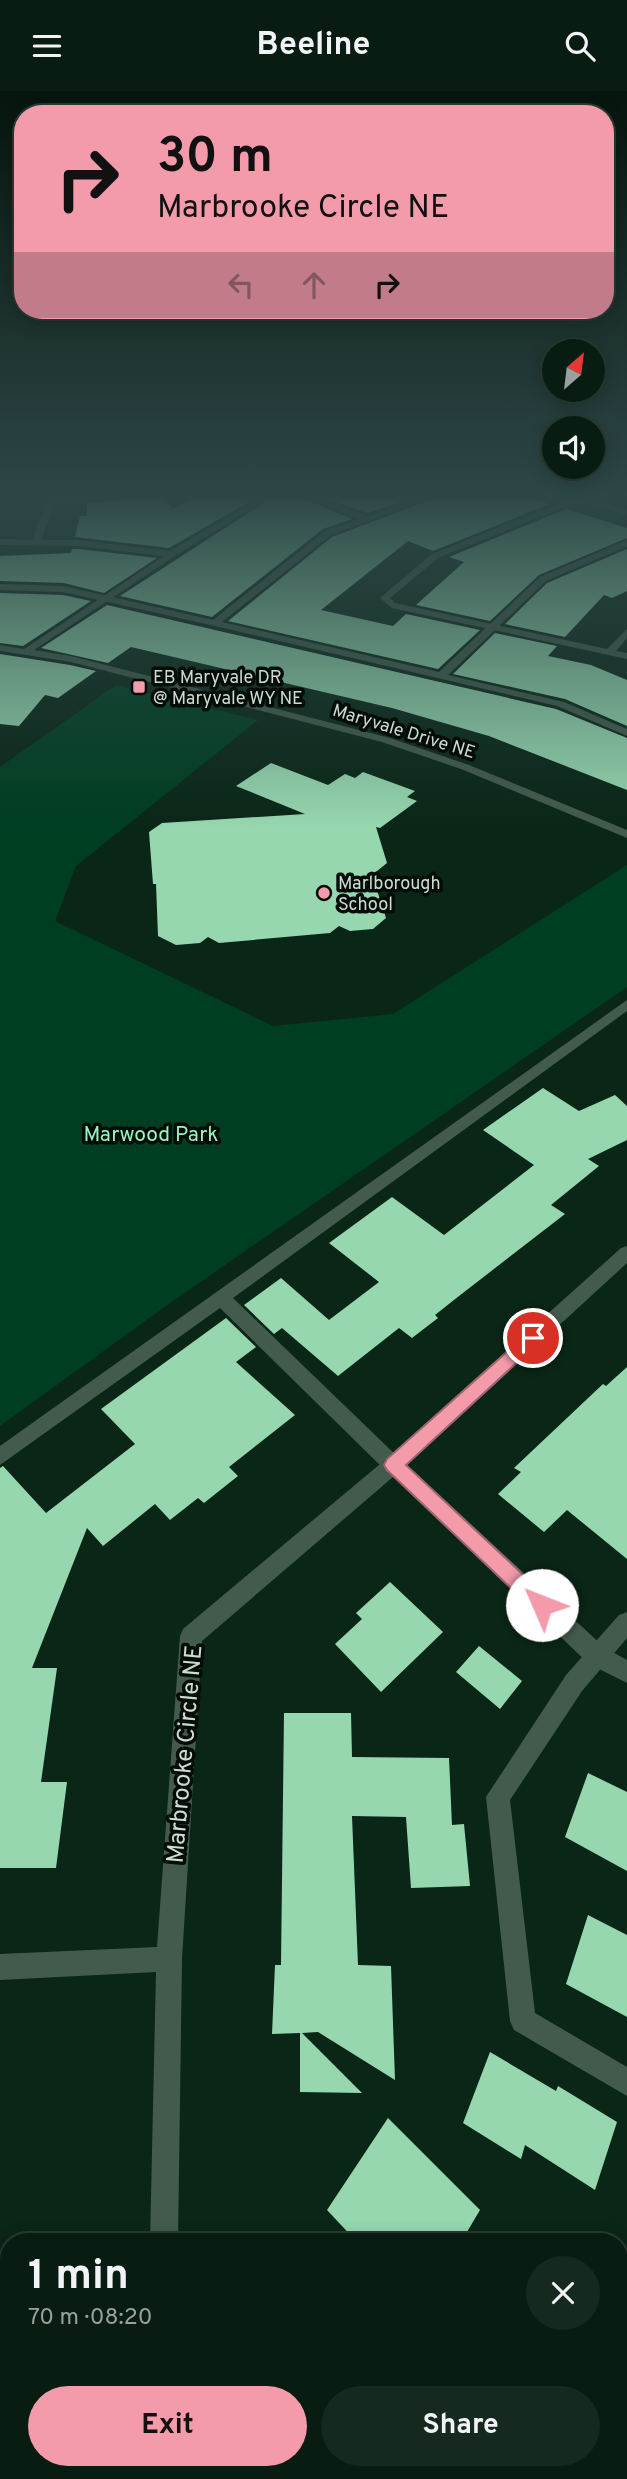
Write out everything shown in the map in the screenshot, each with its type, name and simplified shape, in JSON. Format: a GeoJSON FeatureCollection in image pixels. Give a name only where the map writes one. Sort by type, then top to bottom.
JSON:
{"type":"FeatureCollection","features":[{"type":"Feature","properties":{"kind":"street"},"geometry":{"type":"LineString","coordinates":[[28,650],[96,606]]}},
{"type":"Feature","properties":{"kind":"street"},"geometry":{"type":"LineString","coordinates":[[141,606],[560,704],[627,733]]}},
{"type":"Feature","properties":{"kind":"street"},"geometry":{"type":"LineString","coordinates":[[215,623],[236,606]]}},
{"type":"Feature","properties":{"kind":"street"},"geometry":{"type":"LineString","coordinates":[[399,606],[627,656]]}},
{"type":"Feature","properties":{"kind":"street"},"geometry":{"type":"LineString","coordinates":[[441,676],[513,606]]}},
{"type":"Feature","properties":{"kind":"street"},"geometry":{"type":"LineString","coordinates":[[609,652],[627,632]]}},
{"type":"Feature","properties":{"kind":"street","name":"Maryvale Drive NE"},"geometry":{"type":"LineString","coordinates":[[0,648],[28,650],[386,740],[465,767],[627,834]]}},
{"type":"Feature","properties":{"kind":"street"},"geometry":{"type":"LineString","coordinates":[[0,1457],[627,1004]]}},
{"type":"Feature","properties":{"kind":"street","name":"Marbrooke Circle NE"},"geometry":{"type":"LineString","coordinates":[[164,2233],[169,1959],[191,1636],[393,1465],[627,1253]]}},
{"type":"Feature","properties":{"kind":"street"},"geometry":{"type":"LineString","coordinates":[[220,1297],[597,1657],[627,1672]]}},
{"type":"Feature","properties":{"kind":"street"},"geometry":{"type":"LineString","coordinates":[[627,1622],[575,1683],[498,1797],[523,2021],[627,2082]]}},
{"type":"Feature","properties":{"kind":"street"},"geometry":{"type":"LineString","coordinates":[[0,1967],[169,1959]]}},
{"type":"Feature","properties":{"kind":"green space","name":"Marwood Park"},"geometry":{"type":"Polygon","coordinates":[[[116,685],[258,720],[76,866],[55,921],[273,1026],[393,1014],[627,865],[627,987],[170,1303],[0,1426],[0,767],[116,685]]]}},
{"type":"Feature","properties":{"kind":"building"},"geometry":{"type":"Polygon","coordinates":[[[0,606],[83,606],[23,646],[0,643],[0,606]]]}},
{"type":"Feature","properties":{"kind":"building"},"geometry":{"type":"Polygon","coordinates":[[[105,606],[113,606],[556,709],[627,738],[627,790],[489,736],[392,708],[131,647],[108,663],[41,648],[105,606]]]}},
{"type":"Feature","properties":{"kind":"building"},"geometry":{"type":"Polygon","coordinates":[[[166,606],[225,606],[212,617],[166,606]]]}},
{"type":"Feature","properties":{"kind":"building"},"geometry":{"type":"Polygon","coordinates":[[[246,606],[325,606],[321,610],[393,626],[406,614],[480,630],[438,669],[228,621],[246,606]]]}},
{"type":"Feature","properties":{"kind":"building"},"geometry":{"type":"Polygon","coordinates":[[[423,606],[506,606],[490,621],[423,606]]]}},
{"type":"Feature","properties":{"kind":"building"},"geometry":{"type":"Polygon","coordinates":[[[523,606],[593,606],[565,637],[505,624],[523,606]]]}},
{"type":"Feature","properties":{"kind":"building"},"geometry":{"type":"Polygon","coordinates":[[[495,633],[557,646],[548,656],[591,665],[627,680],[627,726],[565,699],[453,674],[495,633]]]}},
{"type":"Feature","properties":{"kind":"building"},"geometry":{"type":"Polygon","coordinates":[[[0,654],[96,671],[58,698],[45,695],[19,726],[0,724],[0,654]]]}},
{"type":"Feature","properties":{"kind":"building"},"geometry":{"type":"Polygon","coordinates":[[[271,763],[328,785],[345,774],[355,778],[363,772],[415,791],[407,797],[417,801],[380,828],[376,827],[387,863],[372,875],[386,918],[373,929],[350,931],[339,926],[330,933],[219,943],[208,937],[200,943],[176,945],[158,936],[156,884],[153,884],[149,832],[162,823],[305,814],[236,786],[271,763]]]}},
{"type":"Feature","properties":{"kind":"building"},"geometry":{"type":"Polygon","coordinates":[[[543,1088],[579,1111],[615,1095],[627,1106],[627,1140],[588,1159],[599,1166],[551,1205],[565,1214],[435,1315],[438,1318],[412,1338],[399,1328],[338,1376],[282,1328],[274,1334],[244,1305],[281,1278],[329,1320],[379,1282],[329,1243],[392,1197],[444,1235],[534,1165],[483,1130],[543,1088]]]}},
{"type":"Feature","properties":{"kind":"building"},"geometry":{"type":"Polygon","coordinates":[[[226,1318],[256,1347],[236,1362],[295,1415],[229,1467],[238,1476],[204,1503],[198,1498],[170,1520],[155,1504],[103,1546],[87,1528],[32,1668],[57,1668],[41,1782],[67,1782],[56,1868],[0,1868],[0,1468],[3,1466],[46,1513],[135,1444],[101,1409],[226,1318]]]}},
{"type":"Feature","properties":{"kind":"building"},"geometry":{"type":"Polygon","coordinates":[[[627,1367],[627,1559],[567,1510],[544,1532],[498,1494],[521,1472],[514,1468],[603,1384],[606,1386],[627,1367]]]}},
{"type":"Feature","properties":{"kind":"building"},"geometry":{"type":"Polygon","coordinates":[[[390,1582],[443,1632],[381,1692],[335,1644],[362,1619],[356,1613],[390,1582]]]}},
{"type":"Feature","properties":{"kind":"building"},"geometry":{"type":"Polygon","coordinates":[[[479,1646],[522,1681],[500,1709],[456,1672],[479,1646]]]}},
{"type":"Feature","properties":{"kind":"building"},"geometry":{"type":"Polygon","coordinates":[[[284,1713],[351,1713],[352,1757],[449,1758],[452,1825],[464,1824],[470,1886],[411,1888],[406,1817],[352,1816],[358,1965],[391,1966],[395,2080],[318,2032],[302,2033],[362,2093],[300,2092],[300,2033],[272,2034],[275,1965],[281,1965],[284,1713]]]}},
{"type":"Feature","properties":{"kind":"building"},"geometry":{"type":"Polygon","coordinates":[[[588,1773],[627,1792],[627,1871],[565,1837],[588,1773]]]}},
{"type":"Feature","properties":{"kind":"building"},"geometry":{"type":"Polygon","coordinates":[[[588,1915],[627,1935],[627,2017],[566,1984],[588,1915]]]}},
{"type":"Feature","properties":{"kind":"building"},"geometry":{"type":"Polygon","coordinates":[[[490,2052],[556,2091],[558,2086],[617,2122],[595,2190],[525,2145],[521,2159],[463,2123],[490,2052]]]}},
{"type":"Feature","properties":{"kind":"building"},"geometry":{"type":"Polygon","coordinates":[[[388,2118],[480,2210],[466,2233],[349,2233],[327,2210],[388,2118]]]}},
{"type":"Feature","properties":{"kind":"place","name":"EB Maryvale DR @ Maryvale WY NE"},"geometry":{"type":"Point","coordinates":[139,687]}},
{"type":"Feature","properties":{"kind":"place","name":"Marlborough School"},"geometry":{"type":"Point","coordinates":[324,893]}},
{"type":"Feature","properties":{"kind":"route"},"geometry":{"type":"LineString","coordinates":[[533,1338],[393,1465],[542,1605]]}}]}
